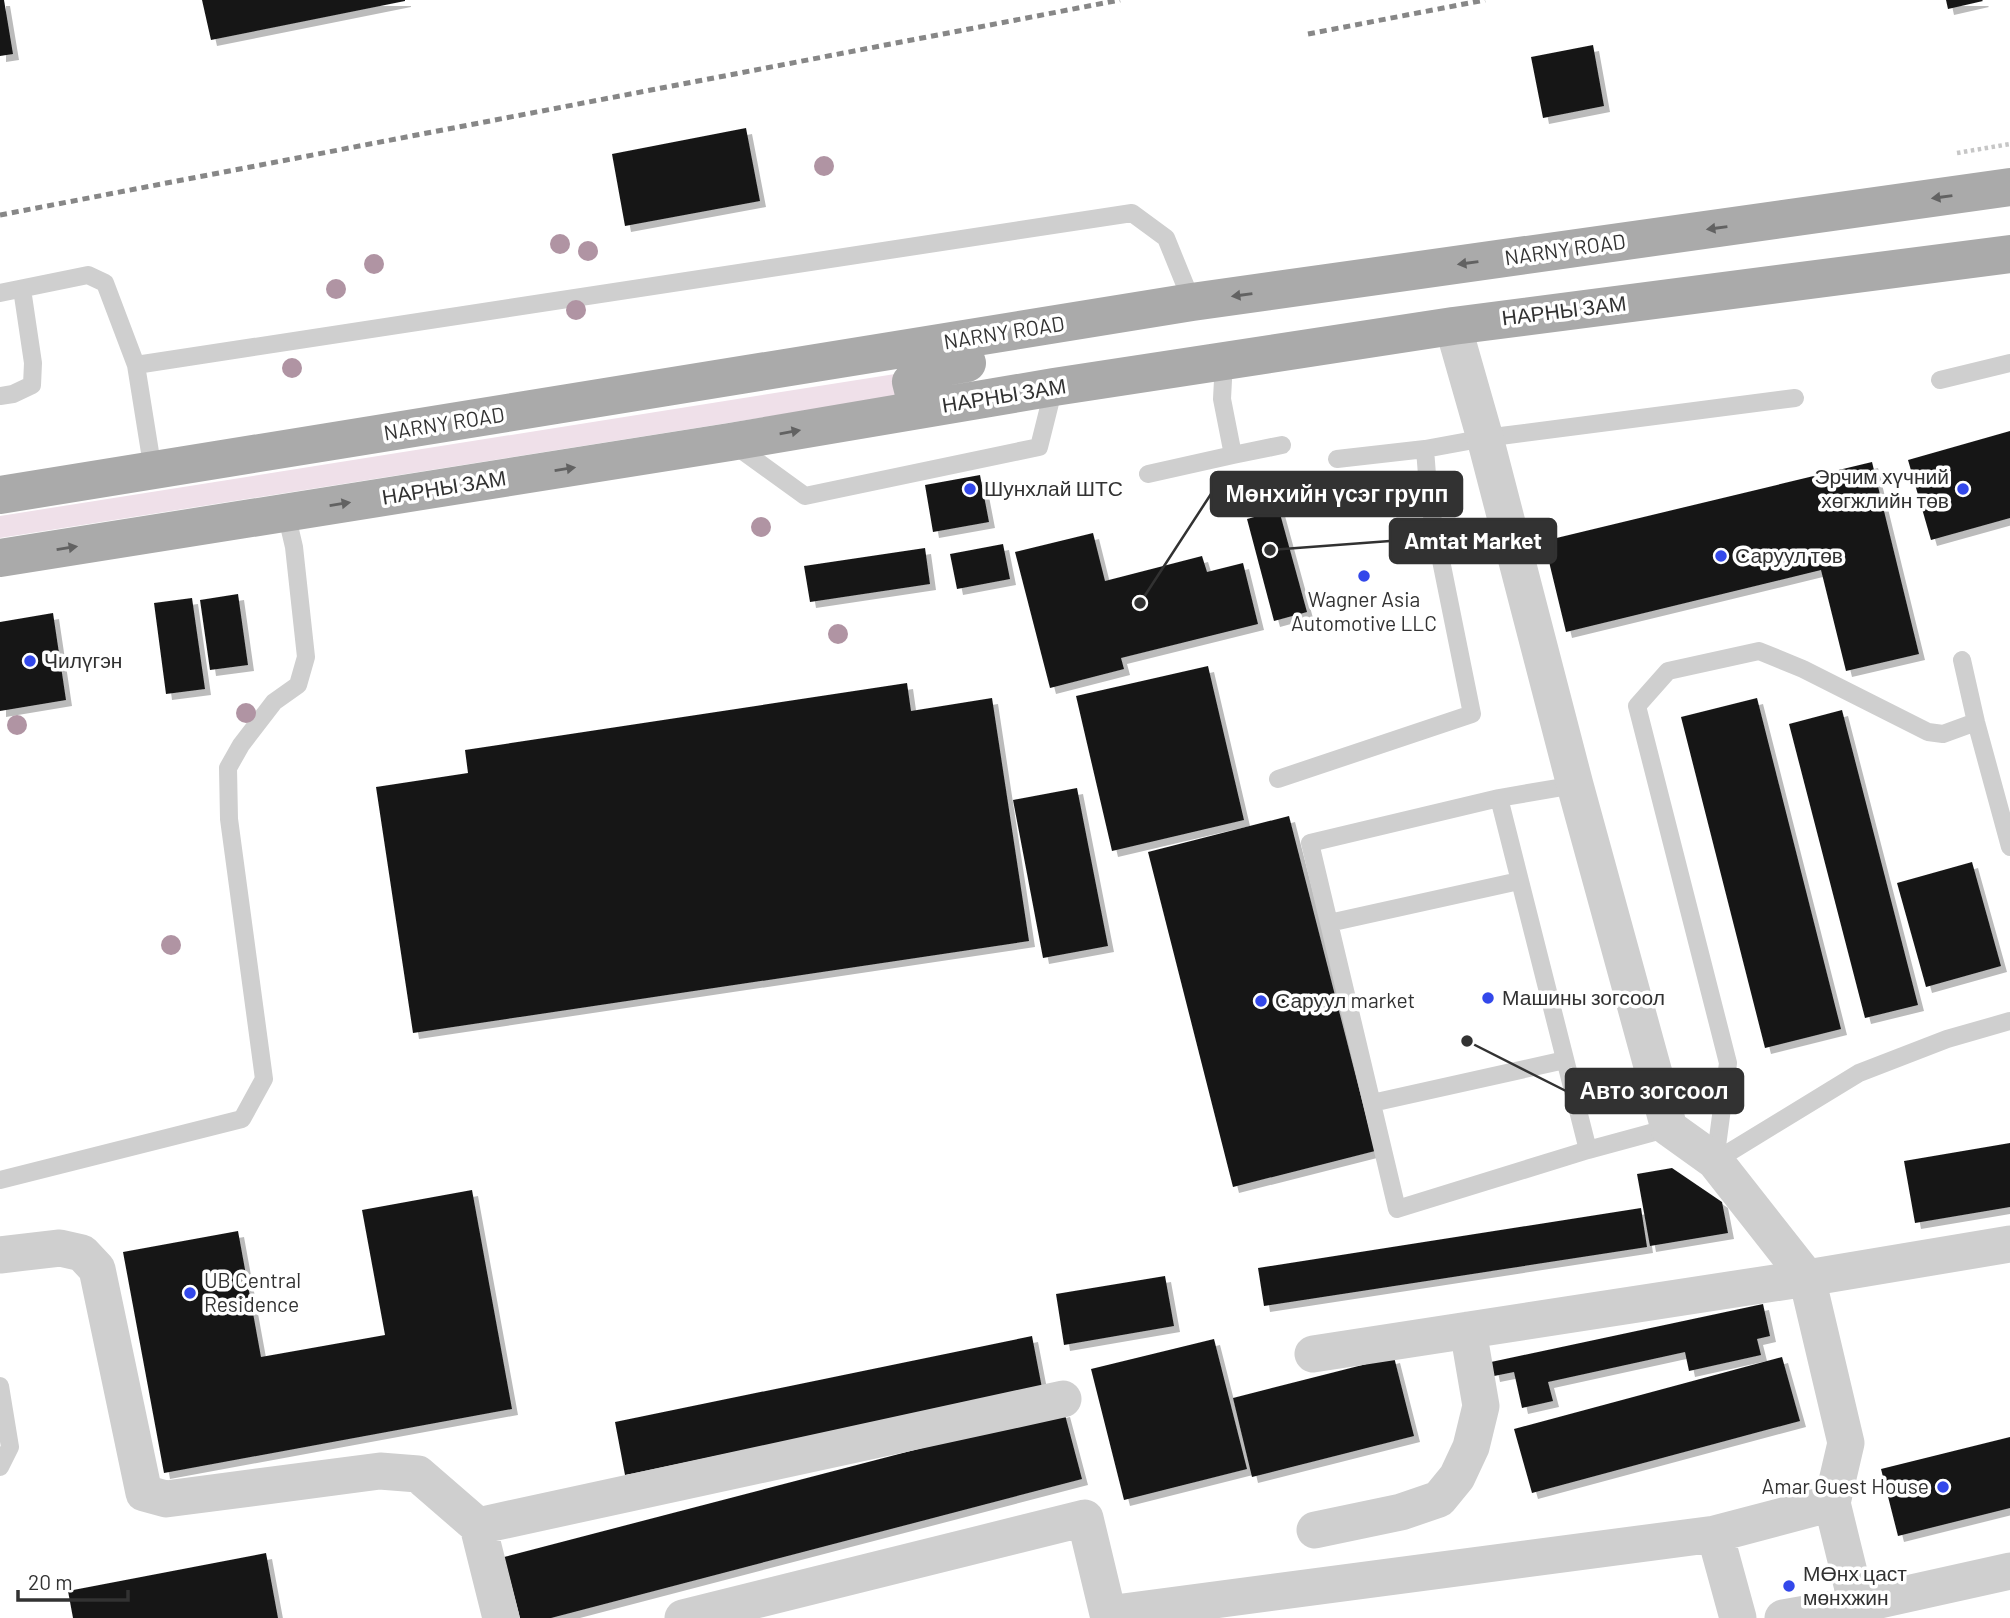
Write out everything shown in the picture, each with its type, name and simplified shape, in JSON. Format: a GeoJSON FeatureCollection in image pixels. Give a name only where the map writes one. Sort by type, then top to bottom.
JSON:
{"type":"FeatureCollection","features":[{"type":"Feature","properties":{"kind":"main road","name":"NARNY ROAD"},"geometry":{"type":"LineString","coordinates":[[0,495],[1192,302],[2010,187]]}},
{"type":"Feature","properties":{"kind":"main road","name":"НАРНЫ ЗАМ"},"geometry":{"type":"LineString","coordinates":[[0,558],[730,442],[1054,387],[1453,326],[2010,254]]}},
{"type":"Feature","properties":{"kind":"main road"},"geometry":{"type":"LineString","coordinates":[[953,404],[925,400],[914,394],[911,382],[921,371],[1001,356],[1069,323]]}},
{"type":"Feature","properties":{"kind":"street"},"geometry":{"type":"LineString","coordinates":[[1453,326],[1485,438],[1574,786],[1668,1128],[1715,1161],[1807,1278],[1846,1443],[1832,1503],[1857,1605]]}},
{"type":"Feature","properties":{"kind":"street"},"geometry":{"type":"LineString","coordinates":[[1313,1354],[2010,1244]]}},
{"type":"Feature","properties":{"kind":"street"},"geometry":{"type":"LineString","coordinates":[[0,1255],[60,1248],[82,1252],[97,1269],[144,1493],[166,1499],[380,1471],[418,1475],[478,1526],[501,1618]]}},
{"type":"Feature","properties":{"kind":"street"},"geometry":{"type":"LineString","coordinates":[[1315,1530],[1401,1512],[1439,1499],[1457,1477],[1471,1447],[1481,1406],[1468,1330]]}},
{"type":"Feature","properties":{"kind":"street"},"geometry":{"type":"LineString","coordinates":[[478,1526],[1063,1399]]}},
{"type":"Feature","properties":{"kind":"street"},"geometry":{"type":"LineString","coordinates":[[683,1618],[1085,1518],[1108,1614],[1715,1534],[1832,1503]]}},
{"type":"Feature","properties":{"kind":"street"},"geometry":{"type":"LineString","coordinates":[[1715,1534],[1738,1618]]}},
{"type":"Feature","properties":{"kind":"street"},"geometry":{"type":"LineString","coordinates":[[1783,1618],[1857,1605],[2010,1571]]}},
{"type":"Feature","properties":{"kind":"lane"},"geometry":{"type":"LineString","coordinates":[[136,365],[1132,213],[1166,238],[1192,302]]}},
{"type":"Feature","properties":{"kind":"lane"},"geometry":{"type":"LineString","coordinates":[[0,293],[88,275],[106,283],[136,365],[153,471]]}},
{"type":"Feature","properties":{"kind":"lane"},"geometry":{"type":"LineString","coordinates":[[0,396],[13,394],[32,385],[33,363],[22,289]]}},
{"type":"Feature","properties":{"kind":"lane"},"geometry":{"type":"LineString","coordinates":[[1224,361],[1222,399],[1233,455]]}},
{"type":"Feature","properties":{"kind":"lane"},"geometry":{"type":"LineString","coordinates":[[1940,380],[2010,363]]}},
{"type":"Feature","properties":{"kind":"lane"},"geometry":{"type":"LineString","coordinates":[[730,442],[805,496],[1039,447],[1054,387]]}},
{"type":"Feature","properties":{"kind":"lane"},"geometry":{"type":"LineString","coordinates":[[1337,459],[1795,398]]}},
{"type":"Feature","properties":{"kind":"lane"},"geometry":{"type":"LineString","coordinates":[[1148,474],[1282,445]]}},
{"type":"Feature","properties":{"kind":"lane"},"geometry":{"type":"LineString","coordinates":[[1278,779],[1472,714],[1429,501],[1426,449]]}},
{"type":"Feature","properties":{"kind":"lane"},"geometry":{"type":"LineString","coordinates":[[0,1180],[242,1119],[264,1079],[229,819],[228,768],[241,745],[274,702],[298,685],[306,657],[294,547],[286,513]]}},
{"type":"Feature","properties":{"kind":"lane"},"geometry":{"type":"LineString","coordinates":[[1715,1161],[1728,1063],[1637,706],[1668,671],[1759,651],[1803,669],[1928,732],[1943,734],[1976,722]]}},
{"type":"Feature","properties":{"kind":"lane"},"geometry":{"type":"LineString","coordinates":[[1962,660],[2010,848]]}},
{"type":"Feature","properties":{"kind":"lane"},"geometry":{"type":"LineString","coordinates":[[1574,786],[1499,799],[1310,843],[1397,1209],[1668,1128]]}},
{"type":"Feature","properties":{"kind":"lane"},"geometry":{"type":"LineString","coordinates":[[1499,799],[1588,1150]]}},
{"type":"Feature","properties":{"kind":"lane"},"geometry":{"type":"LineString","coordinates":[[1329,923],[1520,881]]}},
{"type":"Feature","properties":{"kind":"lane"},"geometry":{"type":"LineString","coordinates":[[1715,1161],[1859,1073],[1947,1039],[2010,1021]]}},
{"type":"Feature","properties":{"kind":"lane"},"geometry":{"type":"LineString","coordinates":[[1371,1103],[1565,1060]]}},
{"type":"Feature","properties":{"kind":"lane"},"geometry":{"type":"LineString","coordinates":[[0,1386],[10,1447],[0,1467]]}},
{"type":"Feature","properties":{"kind":"shaded area"},"geometry":{"type":"Polygon","coordinates":[[[895,374],[899,396],[0,538],[0,516],[895,374]]]}},
{"type":"Feature","properties":{"kind":"building"},"geometry":{"type":"Polygon","coordinates":[[[0,0],[4,0],[13,54],[0,56],[0,0]]]}},
{"type":"Feature","properties":{"kind":"building"},"geometry":{"type":"Polygon","coordinates":[[[202,0],[405,0],[405,1],[211,40],[202,0]]]}},
{"type":"Feature","properties":{"kind":"building"},"geometry":{"type":"Polygon","coordinates":[[[1946,0],[1982,0],[1983,1],[1948,9],[1946,0]]]}},
{"type":"Feature","properties":{"kind":"building"},"geometry":{"type":"Polygon","coordinates":[[[1593,45],[1604,106],[1543,118],[1531,57],[1593,45]]]}},
{"type":"Feature","properties":{"kind":"building"},"geometry":{"type":"Polygon","coordinates":[[[746,128],[760,201],[625,226],[612,154],[746,128]]]}},
{"type":"Feature","properties":{"kind":"building","name":"Эрчим хүчний хөгжлийн төв"},"geometry":{"type":"Polygon","coordinates":[[[2010,431],[2010,518],[1931,540],[1908,460],[2010,431]]]}},
{"type":"Feature","properties":{"kind":"building","name":"Саруул төв"},"geometry":{"type":"Polygon","coordinates":[[[1872,462],[1919,654],[1846,671],[1821,570],[1566,632],[1544,541],[1872,462]]]}},
{"type":"Feature","properties":{"kind":"building"},"geometry":{"type":"Polygon","coordinates":[[[980,475],[989,522],[933,532],[925,485],[980,475]]]}},
{"type":"Feature","properties":{"kind":"building"},"geometry":{"type":"Polygon","coordinates":[[[1279,510],[1307,612],[1274,621],[1247,519],[1279,510]]]}},
{"type":"Feature","properties":{"kind":"building"},"geometry":{"type":"Polygon","coordinates":[[[1093,533],[1105,581],[1202,556],[1207,572],[1243,563],[1258,624],[1121,658],[1124,669],[1050,688],[1015,552],[1093,533]]]}},
{"type":"Feature","properties":{"kind":"building"},"geometry":{"type":"Polygon","coordinates":[[[1003,544],[1010,579],[957,589],[950,554],[1003,544]]]}},
{"type":"Feature","properties":{"kind":"building"},"geometry":{"type":"Polygon","coordinates":[[[925,548],[930,584],[810,602],[804,566],[925,548]]]}},
{"type":"Feature","properties":{"kind":"building"},"geometry":{"type":"Polygon","coordinates":[[[238,594],[248,665],[210,670],[200,600],[238,594]]]}},
{"type":"Feature","properties":{"kind":"building"},"geometry":{"type":"Polygon","coordinates":[[[192,598],[205,689],[166,694],[154,603],[192,598]]]}},
{"type":"Feature","properties":{"kind":"building","name":"Чилүгэн"},"geometry":{"type":"Polygon","coordinates":[[[53,613],[66,700],[0,711],[0,622],[53,613]]]}},
{"type":"Feature","properties":{"kind":"building"},"geometry":{"type":"Polygon","coordinates":[[[1208,666],[1244,820],[1112,851],[1076,696],[1208,666]]]}},
{"type":"Feature","properties":{"kind":"building"},"geometry":{"type":"Polygon","coordinates":[[[907,683],[911,711],[992,698],[1029,941],[413,1033],[376,787],[468,773],[465,750],[907,683]]]}},
{"type":"Feature","properties":{"kind":"building"},"geometry":{"type":"Polygon","coordinates":[[[1757,698],[1841,1029],[1765,1048],[1681,717],[1757,698]]]}},
{"type":"Feature","properties":{"kind":"building"},"geometry":{"type":"Polygon","coordinates":[[[1842,710],[1918,1005],[1865,1018],[1789,724],[1842,710]]]}},
{"type":"Feature","properties":{"kind":"building"},"geometry":{"type":"Polygon","coordinates":[[[1077,788],[1108,946],[1043,958],[1013,800],[1077,788]]]}},
{"type":"Feature","properties":{"kind":"building","name":"Саруул market"},"geometry":{"type":"Polygon","coordinates":[[[1289,816],[1375,1151],[1233,1187],[1148,852],[1289,816]]]}},
{"type":"Feature","properties":{"kind":"building"},"geometry":{"type":"Polygon","coordinates":[[[1972,862],[2001,966],[1926,987],[1897,883],[1972,862]]]}},
{"type":"Feature","properties":{"kind":"building"},"geometry":{"type":"Polygon","coordinates":[[[2010,1143],[2010,1207],[1915,1223],[1904,1161],[2010,1143]]]}},
{"type":"Feature","properties":{"kind":"building"},"geometry":{"type":"Polygon","coordinates":[[[1672,1168],[1722,1202],[1728,1233],[1650,1246],[1637,1174],[1672,1168]]]}},
{"type":"Feature","properties":{"kind":"building","name":"UB Central Residence"},"geometry":{"type":"Polygon","coordinates":[[[472,1190],[512,1409],[164,1473],[123,1252],[238,1231],[261,1357],[385,1335],[362,1210],[472,1190]]]}},
{"type":"Feature","properties":{"kind":"building"},"geometry":{"type":"Polygon","coordinates":[[[1641,1208],[1647,1247],[1264,1306],[1258,1268],[1641,1208]]]}},
{"type":"Feature","properties":{"kind":"building"},"geometry":{"type":"Polygon","coordinates":[[[1165,1276],[1174,1326],[1064,1345],[1056,1294],[1165,1276]]]}},
{"type":"Feature","properties":{"kind":"building"},"geometry":{"type":"Polygon","coordinates":[[[1763,1304],[1770,1336],[1757,1339],[1761,1355],[1689,1371],[1685,1352],[1548,1382],[1553,1401],[1522,1408],[1514,1372],[1494,1376],[1491,1362],[1763,1304]]]}},
{"type":"Feature","properties":{"kind":"building"},"geometry":{"type":"Polygon","coordinates":[[[1032,1336],[1042,1388],[625,1475],[615,1422],[1032,1336]]]}},
{"type":"Feature","properties":{"kind":"building"},"geometry":{"type":"Polygon","coordinates":[[[1214,1339],[1247,1469],[1124,1500],[1091,1369],[1214,1339]]]}},
{"type":"Feature","properties":{"kind":"building"},"geometry":{"type":"Polygon","coordinates":[[[1394,1357],[1414,1436],[1252,1477],[1233,1398],[1394,1357]]]}},
{"type":"Feature","properties":{"kind":"building"},"geometry":{"type":"Polygon","coordinates":[[[1782,1357],[1800,1421],[1532,1493],[1514,1429],[1782,1357]]]}},
{"type":"Feature","properties":{"kind":"building"},"geometry":{"type":"Polygon","coordinates":[[[1064,1411],[1082,1479],[551,1618],[520,1618],[504,1557],[1064,1411]]]}},
{"type":"Feature","properties":{"kind":"building"},"geometry":{"type":"Polygon","coordinates":[[[2010,1437],[2010,1508],[1898,1536],[1881,1469],[2010,1437]]]}},
{"type":"Feature","properties":{"kind":"building"},"geometry":{"type":"Polygon","coordinates":[[[266,1553],[278,1618],[73,1618],[68,1591],[266,1553]]]}},
{"type":"Feature","properties":{"kind":"railway"},"geometry":{"type":"LineString","coordinates":[[0,215],[1120,0]]}},
{"type":"Feature","properties":{"kind":"railway"},"geometry":{"type":"LineString","coordinates":[[1308,34],[1485,0]]}},
{"type":"Feature","properties":{"kind":"place","name":"Шунхлай ШТС"},"geometry":{"type":"Point","coordinates":[970,489]}},
{"type":"Feature","properties":{"kind":"place","name":"Эрчим хүчний хөгжлийн төв"},"geometry":{"type":"Point","coordinates":[1963,489]}},
{"type":"Feature","properties":{"kind":"place","name":"Amtat Market"},"geometry":{"type":"Point","coordinates":[1270,550]}},
{"type":"Feature","properties":{"kind":"place","name":"Саруул төв"},"geometry":{"type":"Point","coordinates":[1721,556]}},
{"type":"Feature","properties":{"kind":"place","name":"Wagner Asia Automotive LLC"},"geometry":{"type":"Point","coordinates":[1364,576]}},
{"type":"Feature","properties":{"kind":"place","name":"Мөнхийн үсэг групп"},"geometry":{"type":"Point","coordinates":[1140,603]}},
{"type":"Feature","properties":{"kind":"place","name":"Чилүгэн"},"geometry":{"type":"Point","coordinates":[30,661]}},
{"type":"Feature","properties":{"kind":"place","name":"Машины зогсоол"},"geometry":{"type":"Point","coordinates":[1488,998]}},
{"type":"Feature","properties":{"kind":"place","name":"Саруул market"},"geometry":{"type":"Point","coordinates":[1261,1001]}},
{"type":"Feature","properties":{"kind":"place","name":"Авто зогсоол"},"geometry":{"type":"Point","coordinates":[1467,1041]}},
{"type":"Feature","properties":{"kind":"place","name":"UB Central Residence"},"geometry":{"type":"Point","coordinates":[190,1293]}},
{"type":"Feature","properties":{"kind":"place","name":"Amar Guest House"},"geometry":{"type":"Point","coordinates":[1943,1487]}},
{"type":"Feature","properties":{"kind":"place","name":"МӨнх цаст мөнхжин"},"geometry":{"type":"Point","coordinates":[1789,1586]}}]}
